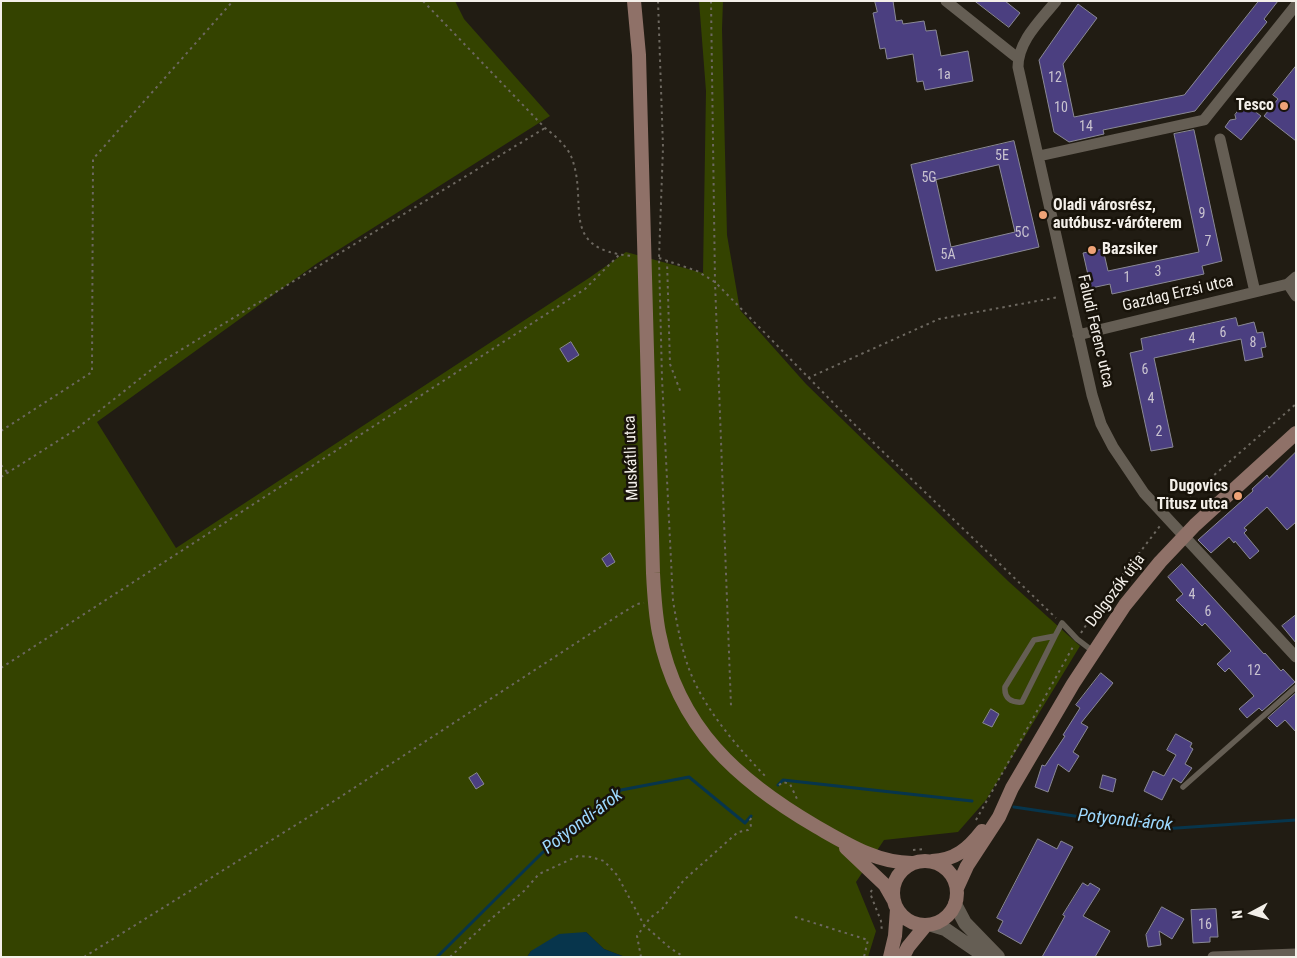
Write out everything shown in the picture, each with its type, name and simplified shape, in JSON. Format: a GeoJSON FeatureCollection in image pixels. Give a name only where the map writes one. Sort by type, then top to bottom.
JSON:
{"type":"FeatureCollection","features":[{"type":"Feature","properties":{"kind":"main road","name":"Muskátli utca"},"geometry":{"type":"LineString","coordinates":[[634,1],[639,55],[655,602],[659,634],[667,664],[678,692],[706,739],[740,774],[799,817],[860,851],[884,860],[897,863],[912,863]]}},
{"type":"Feature","properties":{"kind":"main road","name":"Dolgozók útja"},"geometry":{"type":"LineString","coordinates":[[931,861],[945,860],[957,856],[978,838],[1004,803],[1094,652],[1130,598],[1185,536],[1296,433]]}},
{"type":"Feature","properties":{"kind":"main road","name":"Dolgozók útja"},"geometry":{"type":"LineString","coordinates":[[957,888],[967,866],[999,817],[1004,803]]}},
{"type":"Feature","properties":{"kind":"main road","name":"Muskátli utca"},"geometry":{"type":"LineString","coordinates":[[835,837],[885,885],[895,904]]}},
{"type":"Feature","properties":{"kind":"main road"},"geometry":{"type":"LineString","coordinates":[[890,957],[895,936],[893,888],[896,878],[903,869],[912,863],[924,860],[931,861],[946,868],[953,877],[957,888],[955,904],[943,920],[929,925],[908,947],[903,957]]}},
{"type":"Feature","properties":{"kind":"main road"},"geometry":{"type":"LineString","coordinates":[[895,904],[909,921],[929,925]]}},
{"type":"Feature","properties":{"kind":"street"},"geometry":{"type":"LineString","coordinates":[[946,1],[1018,57],[1025,40],[1056,1]]}},
{"type":"Feature","properties":{"kind":"street"},"geometry":{"type":"LineString","coordinates":[[1039,156],[1204,120],[1296,5]]}},
{"type":"Feature","properties":{"kind":"street","name":"Faludi Ferenc utca"},"geometry":{"type":"LineString","coordinates":[[1018,57],[1018,68],[1078,335],[1092,396],[1101,424],[1113,447],[1144,493],[1185,536]]}},
{"type":"Feature","properties":{"kind":"street","name":"Gazdag Erzsi utca"},"geometry":{"type":"LineString","coordinates":[[1220,139],[1255,292]]}},
{"type":"Feature","properties":{"kind":"street"},"geometry":{"type":"LineString","coordinates":[[1292,280],[1296,296]]}},
{"type":"Feature","properties":{"kind":"street","name":"Gazdag Erzsi utca"},"geometry":{"type":"LineString","coordinates":[[1078,335],[1255,292],[1292,280]]}},
{"type":"Feature","properties":{"kind":"street"},"geometry":{"type":"LineString","coordinates":[[1185,536],[1296,657]]}},
{"type":"Feature","properties":{"kind":"street"},"geometry":{"type":"LineString","coordinates":[[955,904],[965,923],[998,957]]}},
{"type":"Feature","properties":{"kind":"street"},"geometry":{"type":"LineString","coordinates":[[929,925],[945,929],[986,957]]}},
{"type":"Feature","properties":{"kind":"street"},"geometry":{"type":"LineString","coordinates":[[1213,957],[1296,954]]}},
{"type":"Feature","properties":{"kind":"lane"},"geometry":{"type":"LineString","coordinates":[[1055,636],[1034,640],[1005,687],[1007,698],[1016,703],[1022,702],[1062,623],[1077,639],[1094,652]]}},
{"type":"Feature","properties":{"kind":"lane"},"geometry":{"type":"LineString","coordinates":[[1183,787],[1296,687]]}},
{"type":"Feature","properties":{"kind":"path"},"geometry":{"type":"LineString","coordinates":[[1,431],[92,372],[93,159],[233,1]]}},
{"type":"Feature","properties":{"kind":"path"},"geometry":{"type":"LineString","coordinates":[[1,668],[585,289],[620,254],[602,249],[587,239],[580,226],[577,177],[570,154],[557,138],[545,128],[423,1]]}},
{"type":"Feature","properties":{"kind":"path"},"geometry":{"type":"LineString","coordinates":[[658,1],[663,147],[659,258],[662,378],[672,582],[678,634],[689,670],[706,702],[740,750],[772,783]]}},
{"type":"Feature","properties":{"kind":"path"},"geometry":{"type":"LineString","coordinates":[[711,1],[715,282],[730,706]]}},
{"type":"Feature","properties":{"kind":"path"},"geometry":{"type":"LineString","coordinates":[[1,477],[75,430],[161,362],[545,128]]}},
{"type":"Feature","properties":{"kind":"path"},"geometry":{"type":"LineString","coordinates":[[659,258],[697,271],[715,282],[808,378],[1062,623]]}},
{"type":"Feature","properties":{"kind":"path"},"geometry":{"type":"LineString","coordinates":[[667,260],[670,364],[681,393]]}},
{"type":"Feature","properties":{"kind":"path"},"geometry":{"type":"LineString","coordinates":[[808,378],[939,319],[1070,295]]}},
{"type":"Feature","properties":{"kind":"path"},"geometry":{"type":"LineString","coordinates":[[1,466],[8,473]]}},
{"type":"Feature","properties":{"kind":"path"},"geometry":{"type":"LineString","coordinates":[[84,957],[331,803],[619,614],[637,604],[655,602]]}},
{"type":"Feature","properties":{"kind":"path"},"geometry":{"type":"LineString","coordinates":[[779,785],[783,782],[790,784],[799,804],[792,799]]}},
{"type":"Feature","properties":{"kind":"path"},"geometry":{"type":"LineString","coordinates":[[641,957],[637,936],[650,918],[662,909],[684,880],[738,832],[748,830],[751,826],[750,820],[752,817]]}},
{"type":"Feature","properties":{"kind":"path"},"geometry":{"type":"LineString","coordinates":[[450,957],[524,891],[539,874],[578,856],[604,861],[617,875],[644,926],[684,957]]}},
{"type":"Feature","properties":{"kind":"path"},"geometry":{"type":"LineString","coordinates":[[877,878],[870,894],[880,920],[882,934]]}},
{"type":"Feature","properties":{"kind":"path"},"geometry":{"type":"LineString","coordinates":[[795,917],[868,940],[864,957]]}},
{"type":"Feature","properties":{"kind":"green space"},"geometry":{"type":"Polygon","coordinates":[[[1,1],[455,1],[464,19],[550,116],[316,264],[97,422],[176,548],[626,252],[703,273],[706,91],[699,1],[723,1],[727,235],[740,310],[806,384],[1008,581],[1080,646],[986,800],[958,832],[884,840],[856,882],[876,931],[868,957],[625,957],[604,949],[586,932],[531,951],[527,957],[1,957],[1,1]]]}},
{"type":"Feature","properties":{"kind":"water"},"geometry":{"type":"Polygon","coordinates":[[[586,932],[604,949],[625,957],[527,957],[531,951],[559,934],[586,932]]]}},
{"type":"Feature","properties":{"kind":"building"},"geometry":{"type":"Polygon","coordinates":[[[875,1],[893,1],[896,21],[902,20],[903,24],[924,21],[926,31],[936,30],[941,56],[968,51],[973,81],[925,90],[923,81],[917,82],[913,54],[887,59],[885,48],[880,49],[873,13],[877,12],[875,1]]]}},
{"type":"Feature","properties":{"kind":"building"},"geometry":{"type":"Polygon","coordinates":[[[975,1],[1005,1],[1020,13],[1009,27],[975,1]]]}},
{"type":"Feature","properties":{"kind":"building"},"geometry":{"type":"Polygon","coordinates":[[[1259,1],[1278,1],[1264,19],[1267,22],[1195,111],[1103,130],[1104,134],[1069,142],[1054,132],[1039,60],[1078,4],[1097,18],[1063,64],[1074,117],[1184,95],[1259,1]]]}},
{"type":"Feature","properties":{"kind":"building","name":"Tesco"},"geometry":{"type":"Polygon","coordinates":[[[1296,66],[1296,141],[1264,116],[1278,99],[1273,95],[1296,66]]]}},
{"type":"Feature","properties":{"kind":"building"},"geometry":{"type":"Polygon","coordinates":[[[1244,103],[1261,116],[1241,140],[1225,127],[1230,120],[1236,119],[1235,115],[1244,103]]]}},
{"type":"Feature","properties":{"kind":"building"},"geometry":{"type":"Polygon","coordinates":[[[1194,130],[1222,261],[1202,266],[1204,274],[1112,294],[1110,284],[1091,288],[1083,253],[1103,249],[1108,271],[1199,252],[1174,134],[1194,130]]]}},
{"type":"Feature","properties":{"kind":"building"},"geometry":{"type":"Polygon","coordinates":[[[1014,141],[1039,247],[936,271],[911,165],[1014,141]],[[999,165],[936,180],[951,247],[1015,232],[999,165]]]}},
{"type":"Feature","properties":{"kind":"building"},"geometry":{"type":"Polygon","coordinates":[[[1236,318],[1238,326],[1254,322],[1257,333],[1263,332],[1266,347],[1261,348],[1263,357],[1245,361],[1241,339],[1154,358],[1173,447],[1151,451],[1130,353],[1143,350],[1141,339],[1236,318]]]}},
{"type":"Feature","properties":{"kind":"building"},"geometry":{"type":"Polygon","coordinates":[[[571,342],[579,355],[568,362],[560,349],[571,342]]]}},
{"type":"Feature","properties":{"kind":"building"},"geometry":{"type":"Polygon","coordinates":[[[1296,452],[1296,522],[1287,530],[1267,507],[1244,528],[1247,530],[1244,533],[1259,551],[1250,559],[1235,541],[1234,543],[1229,537],[1211,553],[1198,540],[1253,491],[1252,489],[1267,475],[1269,478],[1296,452]]]}},
{"type":"Feature","properties":{"kind":"building"},"geometry":{"type":"Polygon","coordinates":[[[610,553],[615,562],[607,567],[602,559],[610,553]]]}},
{"type":"Feature","properties":{"kind":"building"},"geometry":{"type":"Polygon","coordinates":[[[1182,564],[1264,654],[1281,671],[1283,669],[1295,682],[1262,711],[1259,708],[1247,718],[1239,709],[1254,696],[1229,668],[1225,672],[1217,664],[1231,651],[1205,623],[1202,626],[1176,600],[1183,594],[1168,577],[1182,564]]]}},
{"type":"Feature","properties":{"kind":"building"},"geometry":{"type":"Polygon","coordinates":[[[1296,615],[1296,643],[1282,626],[1296,615]]]}},
{"type":"Feature","properties":{"kind":"building"},"geometry":{"type":"Polygon","coordinates":[[[1101,673],[1113,683],[1081,723],[1088,727],[1073,752],[1079,756],[1069,772],[1058,764],[1048,792],[1035,787],[1042,765],[1045,766],[1065,736],[1063,735],[1080,708],[1076,705],[1101,673]]]}},
{"type":"Feature","properties":{"kind":"building"},"geometry":{"type":"Polygon","coordinates":[[[1296,693],[1296,732],[1285,720],[1277,727],[1268,718],[1296,693]]]}},
{"type":"Feature","properties":{"kind":"building"},"geometry":{"type":"Polygon","coordinates":[[[991,709],[999,714],[992,727],[983,723],[991,709]]]}},
{"type":"Feature","properties":{"kind":"building"},"geometry":{"type":"Polygon","coordinates":[[[1176,734],[1192,743],[1190,747],[1193,749],[1185,764],[1192,768],[1181,783],[1173,778],[1162,800],[1144,791],[1153,771],[1164,776],[1176,755],[1167,750],[1176,734]]]}},
{"type":"Feature","properties":{"kind":"building"},"geometry":{"type":"Polygon","coordinates":[[[477,773],[484,784],[476,789],[469,778],[477,773]]]}},
{"type":"Feature","properties":{"kind":"building"},"geometry":{"type":"Polygon","coordinates":[[[1103,775],[1116,779],[1113,792],[1100,788],[1103,775]]]}},
{"type":"Feature","properties":{"kind":"building"},"geometry":{"type":"Polygon","coordinates":[[[1038,839],[1057,849],[1061,841],[1073,847],[1021,944],[998,931],[1003,921],[997,918],[1038,839]]]}},
{"type":"Feature","properties":{"kind":"building"},"geometry":{"type":"Polygon","coordinates":[[[1083,883],[1088,886],[1090,883],[1100,889],[1083,916],[1110,931],[1095,957],[1042,957],[1065,916],[1063,915],[1083,883]]]}},
{"type":"Feature","properties":{"kind":"building"},"geometry":{"type":"Polygon","coordinates":[[[1162,907],[1184,919],[1172,939],[1159,931],[1161,945],[1148,947],[1146,935],[1162,907]]]}},
{"type":"Feature","properties":{"kind":"building"},"geometry":{"type":"Polygon","coordinates":[[[1216,909],[1218,937],[1210,937],[1210,942],[1193,943],[1191,910],[1216,909]]]}},
{"type":"Feature","properties":{"kind":"waterway","name":"Potyondi-árok"},"geometry":{"type":"LineString","coordinates":[[437,957],[542,853],[621,790],[689,777],[745,823],[751,816]]}},
{"type":"Feature","properties":{"kind":"waterway","name":"Potyondi-árok"},"geometry":{"type":"LineString","coordinates":[[778,785],[783,780],[972,801]]}},
{"type":"Feature","properties":{"kind":"waterway","name":"Potyondi-árok"},"geometry":{"type":"LineString","coordinates":[[1014,807],[1162,829],[1296,820]]}},
{"type":"Feature","properties":{"kind":"place","name":"Tesco"},"geometry":{"type":"Point","coordinates":[1284,106]}},
{"type":"Feature","properties":{"kind":"place","name":"Oladi városrész, autóbusz-váróterem"},"geometry":{"type":"Point","coordinates":[1043,215]}},
{"type":"Feature","properties":{"kind":"place","name":"Bazsiker"},"geometry":{"type":"Point","coordinates":[1092,250]}},
{"type":"Feature","properties":{"kind":"place","name":"Dugovics Titusz utca"},"geometry":{"type":"Point","coordinates":[1238,496]}}]}
